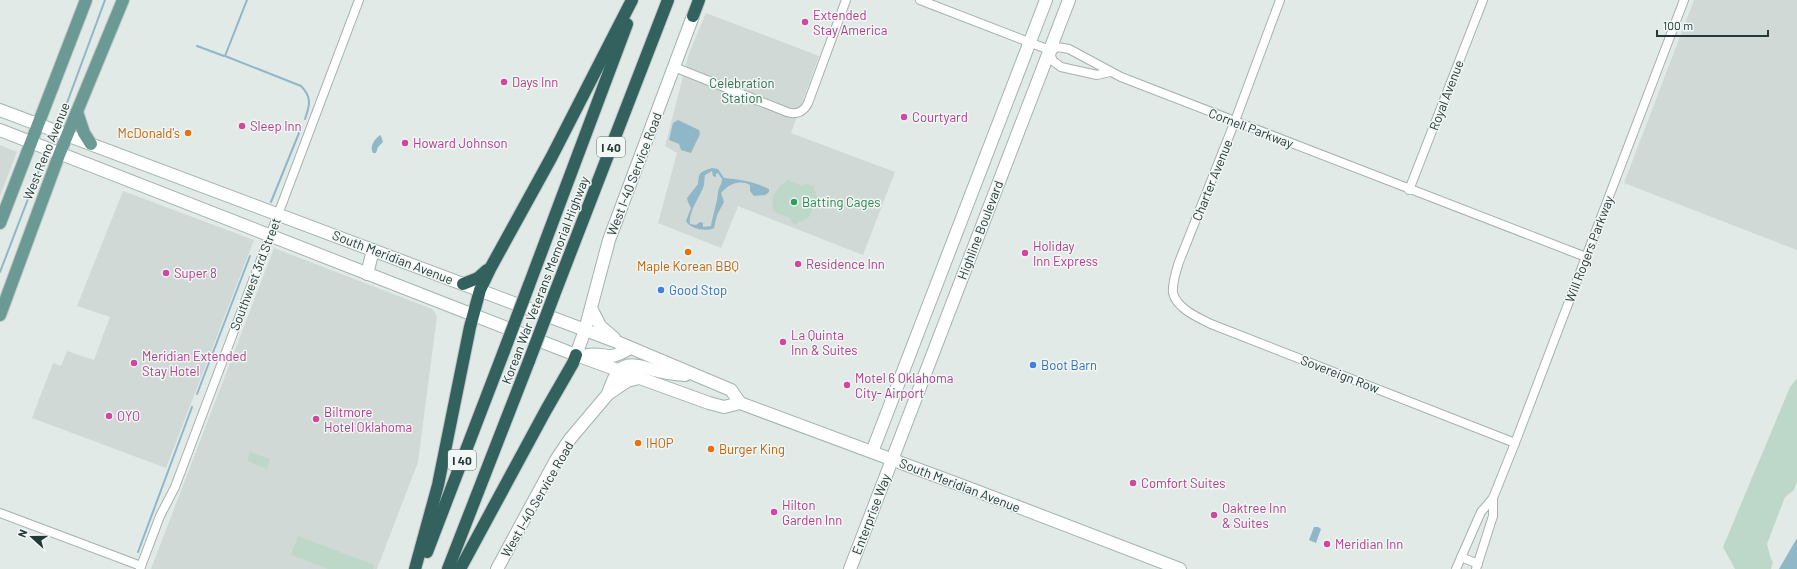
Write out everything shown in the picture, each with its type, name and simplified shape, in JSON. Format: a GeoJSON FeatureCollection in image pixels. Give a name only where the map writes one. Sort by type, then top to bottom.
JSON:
{"type":"FeatureCollection","features":[{"type":"Feature","properties":{"kind":"highway"},"geometry":{"type":"LineString","coordinates":[[415,569],[438,485],[472,315],[480,290],[632,0]]}},
{"type":"Feature","properties":{"kind":"highway","name":"Korean War Veterans Memorial Highway"},"geometry":{"type":"LineString","coordinates":[[420,569],[530,285],[636,0]]}},
{"type":"Feature","properties":{"kind":"highway","name":"Korean War Veterans Memorial Highway"},"geometry":{"type":"LineString","coordinates":[[448,569],[668,0]]}},
{"type":"Feature","properties":{"kind":"highway"},"geometry":{"type":"LineString","coordinates":[[693,16],[699,0]]}},
{"type":"Feature","properties":{"kind":"highway"},"geometry":{"type":"LineString","coordinates":[[463,284],[478,278],[491,267]]}},
{"type":"Feature","properties":{"kind":"highway"},"geometry":{"type":"LineString","coordinates":[[460,569],[546,410],[573,363],[579,356]]}},
{"type":"Feature","properties":{"kind":"main road","name":"West Reno Avenue"},"geometry":{"type":"LineString","coordinates":[[0,223],[86,0]]}},
{"type":"Feature","properties":{"kind":"main road","name":"West Reno Avenue"},"geometry":{"type":"LineString","coordinates":[[0,314],[3,298],[59,155],[123,0]]}},
{"type":"Feature","properties":{"kind":"main road","name":"Highline Boulevard"},"geometry":{"type":"LineString","coordinates":[[872,452],[1046,0]]}},
{"type":"Feature","properties":{"kind":"main road","name":"Highline Boulevard"},"geometry":{"type":"LineString","coordinates":[[892,459],[1069,0]]}},
{"type":"Feature","properties":{"kind":"main road","name":"West I-40 Service Road"},"geometry":{"type":"LineString","coordinates":[[579,356],[609,240],[693,16]]}},
{"type":"Feature","properties":{"kind":"main road","name":"South Meridian Avenue"},"geometry":{"type":"LineString","coordinates":[[0,110],[617,342],[731,390],[740,403]]}},
{"type":"Feature","properties":{"kind":"main road"},"geometry":{"type":"LineString","coordinates":[[77,112],[84,133],[91,144]]}},
{"type":"Feature","properties":{"kind":"main road","name":"South Meridian Avenue"},"geometry":{"type":"LineString","coordinates":[[0,130],[59,155],[579,356],[724,407],[740,403],[892,459],[1180,569]]}},
{"type":"Feature","properties":{"kind":"main road"},"geometry":{"type":"LineString","coordinates":[[367,274],[373,250]]}},
{"type":"Feature","properties":{"kind":"main road"},"geometry":{"type":"LineString","coordinates":[[591,308],[602,328],[617,342]]}},
{"type":"Feature","properties":{"kind":"main road"},"geometry":{"type":"LineString","coordinates":[[579,356],[593,354],[611,356],[618,355],[630,348]]}},
{"type":"Feature","properties":{"kind":"main road"},"geometry":{"type":"LineString","coordinates":[[620,370],[633,364],[674,374],[694,375]]}},
{"type":"Feature","properties":{"kind":"main road","name":"West I-40 Service Road"},"geometry":{"type":"LineString","coordinates":[[608,394],[612,382],[620,370]]}},
{"type":"Feature","properties":{"kind":"main road","name":"West I-40 Service Road"},"geometry":{"type":"LineString","coordinates":[[497,569],[562,450],[608,394],[627,381],[639,378]]}},
{"type":"Feature","properties":{"kind":"main road"},"geometry":{"type":"LineString","coordinates":[[892,398],[913,406]]}},
{"type":"Feature","properties":{"kind":"main road","name":"Enterprise Way"},"geometry":{"type":"LineString","coordinates":[[850,569],[892,459]]}},
{"type":"Feature","properties":{"kind":"street","name":"Southwest 3rd Street"},"geometry":{"type":"LineString","coordinates":[[141,568],[160,516],[175,487],[358,0]]}},
{"type":"Feature","properties":{"kind":"street","name":"West I-40 Service Road"},"geometry":{"type":"LineString","coordinates":[[693,16],[707,0]]}},
{"type":"Feature","properties":{"kind":"street"},"geometry":{"type":"LineString","coordinates":[[674,67],[787,112],[798,112],[804,109],[808,103],[846,0]]}},
{"type":"Feature","properties":{"kind":"street","name":"Cornell Parkway"},"geometry":{"type":"LineString","coordinates":[[920,0],[1051,50],[1057,47],[1069,49],[1104,67],[1110,72],[1409,190],[1586,257]]}},
{"type":"Feature","properties":{"kind":"street","name":"Charter Avenue"},"geometry":{"type":"LineString","coordinates":[[1173,293],[1175,274],[1179,262],[1235,121],[1280,0]]}},
{"type":"Feature","properties":{"kind":"street","name":"Royal Avenue"},"geometry":{"type":"LineString","coordinates":[[1409,190],[1483,0]]}},
{"type":"Feature","properties":{"kind":"street","name":"Will Rogers Parkway"},"geometry":{"type":"LineString","coordinates":[[1456,569],[1481,512],[1493,498],[1684,0]]}},
{"type":"Feature","properties":{"kind":"street"},"geometry":{"type":"LineString","coordinates":[[1051,50],[1051,56],[1060,67],[1097,76],[1110,72]]}},
{"type":"Feature","properties":{"kind":"street","name":"Sovereign Row"},"geometry":{"type":"LineString","coordinates":[[1173,293],[1180,304],[1192,314],[1211,324],[1515,443]]}},
{"type":"Feature","properties":{"kind":"street","name":"Will Rogers Parkway"},"geometry":{"type":"LineString","coordinates":[[1477,566],[1493,516],[1493,498]]}},
{"type":"Feature","properties":{"kind":"street"},"geometry":{"type":"LineString","coordinates":[[0,513],[141,568]]}},
{"type":"Feature","properties":{"kind":"street"},"geometry":{"type":"LineString","coordinates":[[1461,558],[1477,566]]}},
{"type":"Feature","properties":{"kind":"shaded area"},"geometry":{"type":"Polygon","coordinates":[[[1694,0],[1797,0],[1797,250],[1624,183],[1694,0]]]}},
{"type":"Feature","properties":{"kind":"shaded area","name":"Celebration Station"},"geometry":{"type":"Polygon","coordinates":[[[706,13],[819,56],[791,133],[895,172],[863,255],[738,206],[721,248],[658,223],[677,153],[665,146],[689,53],[706,13]]]}},
{"type":"Feature","properties":{"kind":"shaded area"},"geometry":{"type":"Polygon","coordinates":[[[0,145],[17,152],[0,196],[0,145]]]}},
{"type":"Feature","properties":{"kind":"shaded area"},"geometry":{"type":"Polygon","coordinates":[[[123,191],[254,240],[166,468],[32,418],[53,363],[61,366],[67,351],[94,360],[110,317],[77,306],[123,191]]]}},
{"type":"Feature","properties":{"kind":"shaded area","name":"Biltmore Hotel Oklahoma"},"geometry":{"type":"Polygon","coordinates":[[[274,248],[432,309],[437,316],[418,462],[377,569],[151,569],[274,248]]]}},
{"type":"Feature","properties":{"kind":"green space","name":"Batting Cages"},"geometry":{"type":"Polygon","coordinates":[[[788,180],[803,186],[807,183],[814,186],[817,198],[809,217],[794,225],[790,218],[775,212],[772,203],[774,194],[780,186],[788,180]]]}},
{"type":"Feature","properties":{"kind":"green space"},"geometry":{"type":"Polygon","coordinates":[[[1797,378],[1797,481],[1794,490],[1785,497],[1767,544],[1773,562],[1771,569],[1735,569],[1723,547],[1790,387],[1797,378]]]}},
{"type":"Feature","properties":{"kind":"green space"},"geometry":{"type":"Polygon","coordinates":[[[250,452],[270,459],[267,469],[247,461],[250,452]]]}},
{"type":"Feature","properties":{"kind":"green space"},"geometry":{"type":"Polygon","coordinates":[[[298,536],[374,565],[373,569],[328,569],[291,555],[298,536]]]}},
{"type":"Feature","properties":{"kind":"water"},"geometry":{"type":"Polygon","coordinates":[[[678,120],[699,130],[700,134],[691,153],[681,150],[679,144],[669,140],[673,123],[678,120]]]}},
{"type":"Feature","properties":{"kind":"water"},"geometry":{"type":"Polygon","coordinates":[[[380,135],[383,142],[378,147],[376,153],[373,153],[372,145],[380,135]]]}},
{"type":"Feature","properties":{"kind":"water"},"geometry":{"type":"Polygon","coordinates":[[[712,168],[718,169],[724,178],[753,183],[769,189],[769,192],[765,195],[754,196],[750,191],[750,185],[746,183],[730,185],[721,193],[724,202],[717,215],[714,228],[707,230],[699,229],[691,226],[686,221],[691,208],[687,198],[698,184],[701,173],[712,168]],[[712,171],[705,175],[703,188],[694,206],[690,224],[696,225],[700,222],[703,223],[703,227],[711,226],[718,192],[722,182],[722,179],[718,173],[716,174],[716,177],[713,176],[712,171]]]}},
{"type":"Feature","properties":{"kind":"water"},"geometry":{"type":"Polygon","coordinates":[[[1314,527],[1321,529],[1316,543],[1309,540],[1314,527]]]}},
{"type":"Feature","properties":{"kind":"water"},"geometry":{"type":"Polygon","coordinates":[[[1797,538],[1797,569],[1779,569],[1797,538]]]}},
{"type":"Feature","properties":{"kind":"waterway"},"geometry":{"type":"LineString","coordinates":[[64,111],[105,0]]}},
{"type":"Feature","properties":{"kind":"waterway"},"geometry":{"type":"LineString","coordinates":[[247,0],[225,56],[301,86],[305,90],[309,101],[305,119]]}},
{"type":"Feature","properties":{"kind":"waterway"},"geometry":{"type":"LineString","coordinates":[[197,46],[224,56]]}},
{"type":"Feature","properties":{"kind":"waterway"},"geometry":{"type":"LineString","coordinates":[[271,202],[301,128]]}},
{"type":"Feature","properties":{"kind":"waterway"},"geometry":{"type":"LineString","coordinates":[[0,272],[41,165]]}},
{"type":"Feature","properties":{"kind":"waterway"},"geometry":{"type":"LineString","coordinates":[[197,394],[250,256]]}},
{"type":"Feature","properties":{"kind":"waterway"},"geometry":{"type":"LineString","coordinates":[[138,552],[192,407]]}},
{"type":"Feature","properties":{"kind":"place","name":"Extended Stay America"},"geometry":{"type":"Point","coordinates":[805,22]}},
{"type":"Feature","properties":{"kind":"place","name":"Days Inn"},"geometry":{"type":"Point","coordinates":[504,82]}},
{"type":"Feature","properties":{"kind":"place","name":"Courtyard"},"geometry":{"type":"Point","coordinates":[904,117]}},
{"type":"Feature","properties":{"kind":"place","name":"Sleep Inn"},"geometry":{"type":"Point","coordinates":[242,126]}},
{"type":"Feature","properties":{"kind":"place","name":"McDonald's"},"geometry":{"type":"Point","coordinates":[188,133]}},
{"type":"Feature","properties":{"kind":"place","name":"Howard Johnson"},"geometry":{"type":"Point","coordinates":[405,143]}},
{"type":"Feature","properties":{"kind":"place","name":"Batting Cages"},"geometry":{"type":"Point","coordinates":[794,202]}},
{"type":"Feature","properties":{"kind":"place","name":"Maple Korean BBQ"},"geometry":{"type":"Point","coordinates":[688,252]}},
{"type":"Feature","properties":{"kind":"place","name":"Holiday Inn Express"},"geometry":{"type":"Point","coordinates":[1025,253]}},
{"type":"Feature","properties":{"kind":"place","name":"Residence Inn"},"geometry":{"type":"Point","coordinates":[798,264]}},
{"type":"Feature","properties":{"kind":"place","name":"Super 8"},"geometry":{"type":"Point","coordinates":[166,273]}},
{"type":"Feature","properties":{"kind":"place","name":"Good Stop"},"geometry":{"type":"Point","coordinates":[661,290]}},
{"type":"Feature","properties":{"kind":"place","name":"La Quinta Inn & Suites"},"geometry":{"type":"Point","coordinates":[783,342]}},
{"type":"Feature","properties":{"kind":"place","name":"Meridian Extended Stay Hotel"},"geometry":{"type":"Point","coordinates":[134,363]}},
{"type":"Feature","properties":{"kind":"place","name":"Boot Barn"},"geometry":{"type":"Point","coordinates":[1033,365]}},
{"type":"Feature","properties":{"kind":"place","name":"Motel 6 Oklahoma City- Airport"},"geometry":{"type":"Point","coordinates":[847,385]}},
{"type":"Feature","properties":{"kind":"place","name":"OYO"},"geometry":{"type":"Point","coordinates":[109,416]}},
{"type":"Feature","properties":{"kind":"place","name":"Biltmore Hotel Oklahoma"},"geometry":{"type":"Point","coordinates":[316,419]}},
{"type":"Feature","properties":{"kind":"place","name":"IHOP"},"geometry":{"type":"Point","coordinates":[638,443]}},
{"type":"Feature","properties":{"kind":"place","name":"Burger King"},"geometry":{"type":"Point","coordinates":[711,449]}},
{"type":"Feature","properties":{"kind":"place","name":"Comfort Suites"},"geometry":{"type":"Point","coordinates":[1133,483]}},
{"type":"Feature","properties":{"kind":"place","name":"Hilton Garden Inn"},"geometry":{"type":"Point","coordinates":[774,512]}},
{"type":"Feature","properties":{"kind":"place","name":"Oaktree Inn & Suites"},"geometry":{"type":"Point","coordinates":[1214,515]}},
{"type":"Feature","properties":{"kind":"place","name":"Meridian Inn"},"geometry":{"type":"Point","coordinates":[1327,544]}}]}
